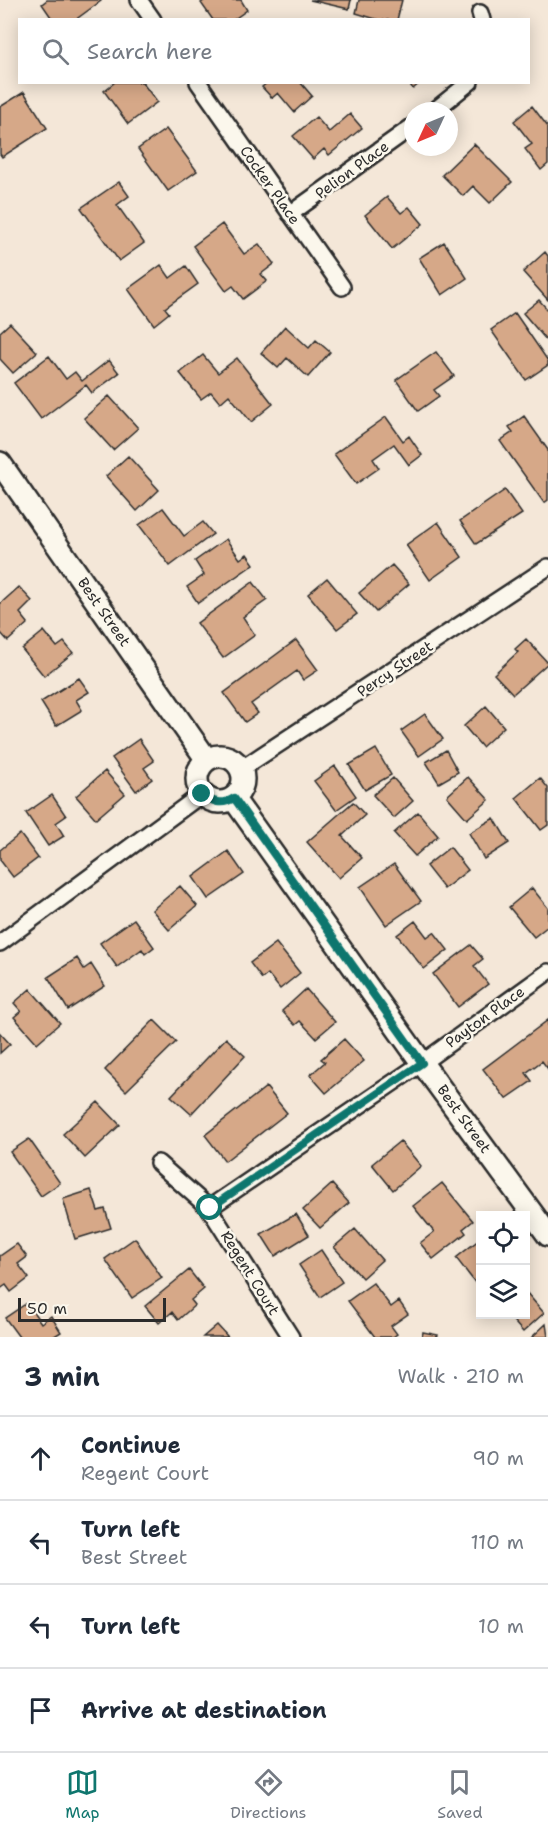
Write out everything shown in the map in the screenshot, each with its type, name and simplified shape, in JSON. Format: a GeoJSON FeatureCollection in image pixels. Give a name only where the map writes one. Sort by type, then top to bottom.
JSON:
{"type":"FeatureCollection","features":[{"type":"Feature","properties":{"kind":"street"},"geometry":{"type":"LineString","coordinates":[[139,0],[152,18]]}},
{"type":"Feature","properties":{"kind":"street","name":"Cocker Place"},"geometry":{"type":"LineString","coordinates":[[199,84],[342,287]]}},
{"type":"Feature","properties":{"kind":"street"},"geometry":{"type":"LineString","coordinates":[[445,102],[468,84]]}},
{"type":"Feature","properties":{"kind":"street","name":"Pelion Place"},"geometry":{"type":"LineString","coordinates":[[290,214],[404,132]]}},
{"type":"Feature","properties":{"kind":"street","name":"Best Street"},"geometry":{"type":"LineString","coordinates":[[0,463],[207,760]]}},
{"type":"Feature","properties":{"kind":"street","name":"Percy Street"},"geometry":{"type":"LineString","coordinates":[[241,769],[548,567]]}},
{"type":"Feature","properties":{"kind":"street"},"geometry":{"type":"LineString","coordinates":[[214,757],[230,758],[241,769],[244,777],[243,785],[234,798],[223,803],[215,802],[202,794],[197,779],[199,771],[207,760],[214,757]]}},
{"type":"Feature","properties":{"kind":"street"},"geometry":{"type":"LineString","coordinates":[[0,942],[202,794]]}},
{"type":"Feature","properties":{"kind":"street","name":"Best Street"},"geometry":{"type":"LineString","coordinates":[[234,798],[422,1063],[548,1235]]}},
{"type":"Feature","properties":{"kind":"street","name":"Payton Place"},"geometry":{"type":"LineString","coordinates":[[422,1063],[548,972]]}},
{"type":"Feature","properties":{"kind":"street"},"geometry":{"type":"LineString","coordinates":[[210,1208],[422,1063]]}},
{"type":"Feature","properties":{"kind":"street","name":"Regent Court"},"geometry":{"type":"LineString","coordinates":[[158,1163],[210,1208],[291,1337]]}},
{"type":"Feature","properties":{"kind":"building"},"geometry":{"type":"Polygon","coordinates":[[[47,0],[101,1],[78,18],[52,18],[42,4],[47,0]]]}},
{"type":"Feature","properties":{"kind":"building"},"geometry":{"type":"Polygon","coordinates":[[[205,0],[241,0],[247,10],[236,18],[212,18],[201,3],[205,0]]]}},
{"type":"Feature","properties":{"kind":"building"},"geometry":{"type":"Polygon","coordinates":[[[310,0],[351,0],[349,9],[310,0]]]}},
{"type":"Feature","properties":{"kind":"building"},"geometry":{"type":"Polygon","coordinates":[[[359,0],[402,0],[398,18],[372,18],[356,13],[359,0]]]}},
{"type":"Feature","properties":{"kind":"building"},"geometry":{"type":"Polygon","coordinates":[[[113,84],[144,84],[157,102],[128,124],[104,91],[113,84]]]}},
{"type":"Feature","properties":{"kind":"building"},"geometry":{"type":"Polygon","coordinates":[[[266,84],[302,84],[312,96],[294,112],[278,93],[272,98],[262,87],[266,84]]]}},
{"type":"Feature","properties":{"kind":"building"},"geometry":{"type":"Polygon","coordinates":[[[409,84],[419,84],[413,89],[409,84]]]}},
{"type":"Feature","properties":{"kind":"building"},"geometry":{"type":"Polygon","coordinates":[[[24,92],[47,128],[2,157],[0,154],[0,107],[24,92]]]}},
{"type":"Feature","properties":{"kind":"building"},"geometry":{"type":"Polygon","coordinates":[[[532,106],[548,127],[548,164],[541,170],[525,149],[532,144],[514,121],[532,106]]]}},
{"type":"Feature","properties":{"kind":"building"},"geometry":{"type":"Polygon","coordinates":[[[350,114],[362,128],[329,155],[324,149],[313,159],[293,136],[316,117],[329,132],[350,114]]]}},
{"type":"Feature","properties":{"kind":"building"},"geometry":{"type":"Polygon","coordinates":[[[166,129],[197,171],[168,191],[138,149],[166,129]]]}},
{"type":"Feature","properties":{"kind":"building"},"geometry":{"type":"Polygon","coordinates":[[[474,144],[512,182],[490,203],[473,186],[463,196],[442,175],[474,144]]]}},
{"type":"Feature","properties":{"kind":"building"},"geometry":{"type":"Polygon","coordinates":[[[119,182],[129,196],[117,205],[144,243],[119,261],[81,208],[119,182]]]}},
{"type":"Feature","properties":{"kind":"building"},"geometry":{"type":"Polygon","coordinates":[[[387,197],[401,213],[409,207],[423,224],[392,249],[365,215],[387,197]]]}},
{"type":"Feature","properties":{"kind":"building"},"geometry":{"type":"Polygon","coordinates":[[[222,224],[244,254],[259,244],[274,264],[261,274],[267,281],[243,299],[233,286],[226,291],[193,246],[222,224]]]}},
{"type":"Feature","properties":{"kind":"building"},"geometry":{"type":"Polygon","coordinates":[[[444,242],[467,278],[442,295],[419,258],[444,242]]]}},
{"type":"Feature","properties":{"kind":"building"},"geometry":{"type":"Polygon","coordinates":[[[545,252],[548,256],[548,300],[523,272],[545,252]]]}},
{"type":"Feature","properties":{"kind":"building"},"geometry":{"type":"Polygon","coordinates":[[[161,265],[170,278],[186,266],[198,284],[165,308],[169,313],[154,325],[128,289],[161,265]]]}},
{"type":"Feature","properties":{"kind":"building"},"geometry":{"type":"Polygon","coordinates":[[[539,300],[548,310],[548,342],[523,313],[539,300]]]}},
{"type":"Feature","properties":{"kind":"building"},"geometry":{"type":"Polygon","coordinates":[[[515,313],[548,361],[548,365],[526,380],[491,330],[515,313]]]}},
{"type":"Feature","properties":{"kind":"building"},"geometry":{"type":"Polygon","coordinates":[[[10,323],[37,352],[13,373],[0,359],[0,332],[10,323]]]}},
{"type":"Feature","properties":{"kind":"building"},"geometry":{"type":"Polygon","coordinates":[[[285,326],[309,348],[316,340],[330,352],[308,377],[287,358],[278,368],[261,353],[285,326]]]}},
{"type":"Feature","properties":{"kind":"building"},"geometry":{"type":"Polygon","coordinates":[[[436,352],[454,376],[434,390],[439,396],[418,411],[396,380],[436,352]]]}},
{"type":"Feature","properties":{"kind":"building"},"geometry":{"type":"Polygon","coordinates":[[[203,355],[218,373],[237,358],[273,404],[251,422],[229,395],[220,403],[211,392],[201,399],[180,373],[203,355]]]}},
{"type":"Feature","properties":{"kind":"building"},"geometry":{"type":"Polygon","coordinates":[[[49,356],[66,379],[75,372],[82,381],[109,360],[119,373],[92,393],[86,385],[41,419],[14,383],[49,356]]]}},
{"type":"Feature","properties":{"kind":"building"},"geometry":{"type":"Polygon","coordinates":[[[109,396],[138,428],[113,450],[84,418],[109,396]]]}},
{"type":"Feature","properties":{"kind":"building"},"geometry":{"type":"Polygon","coordinates":[[[524,416],[548,450],[548,500],[544,503],[500,441],[513,432],[509,427],[524,416]]]}},
{"type":"Feature","properties":{"kind":"building"},"geometry":{"type":"Polygon","coordinates":[[[386,417],[403,441],[409,436],[422,455],[409,465],[394,444],[373,459],[379,468],[356,484],[334,454],[386,417]]]}},
{"type":"Feature","properties":{"kind":"building"},"geometry":{"type":"Polygon","coordinates":[[[128,456],[159,490],[137,511],[106,476],[128,456]]]}},
{"type":"Feature","properties":{"kind":"building"},"geometry":{"type":"Polygon","coordinates":[[[505,490],[522,514],[476,544],[460,521],[505,490]]]}},
{"type":"Feature","properties":{"kind":"building"},"geometry":{"type":"Polygon","coordinates":[[[163,508],[184,536],[203,522],[213,534],[170,566],[139,525],[163,508]]]}},
{"type":"Feature","properties":{"kind":"building"},"geometry":{"type":"Polygon","coordinates":[[[438,522],[462,557],[430,580],[406,545],[438,522]]]}},
{"type":"Feature","properties":{"kind":"building"},"geometry":{"type":"Polygon","coordinates":[[[226,539],[240,559],[247,554],[254,564],[198,603],[187,587],[204,575],[195,561],[226,539]]]}},
{"type":"Feature","properties":{"kind":"building"},"geometry":{"type":"Polygon","coordinates":[[[392,565],[409,584],[376,612],[359,593],[392,565]]]}},
{"type":"Feature","properties":{"kind":"building"},"geometry":{"type":"Polygon","coordinates":[[[327,578],[357,614],[337,629],[308,594],[327,578]]]}},
{"type":"Feature","properties":{"kind":"building"},"geometry":{"type":"Polygon","coordinates":[[[253,582],[267,600],[243,617],[255,635],[223,658],[197,623],[253,582]]]}},
{"type":"Feature","properties":{"kind":"building"},"geometry":{"type":"Polygon","coordinates":[[[19,587],[32,601],[20,613],[28,623],[8,641],[0,632],[0,604],[19,587]]]}},
{"type":"Feature","properties":{"kind":"building"},"geometry":{"type":"Polygon","coordinates":[[[44,631],[57,647],[64,642],[73,653],[44,676],[22,649],[44,631]]]}},
{"type":"Feature","properties":{"kind":"building"},"geometry":{"type":"Polygon","coordinates":[[[526,639],[548,663],[513,694],[494,674],[518,652],[515,649],[526,639]]]}},
{"type":"Feature","properties":{"kind":"building"},"geometry":{"type":"Polygon","coordinates":[[[296,640],[318,670],[303,680],[297,671],[251,704],[258,713],[245,722],[224,693],[296,640]]]}},
{"type":"Feature","properties":{"kind":"building"},"geometry":{"type":"Polygon","coordinates":[[[79,678],[89,692],[76,700],[82,710],[56,726],[41,702],[79,678]]]}},
{"type":"Feature","properties":{"kind":"building"},"geometry":{"type":"Polygon","coordinates":[[[486,706],[504,727],[482,747],[464,726],[486,706]]]}},
{"type":"Feature","properties":{"kind":"building"},"geometry":{"type":"Polygon","coordinates":[[[425,714],[443,739],[419,756],[401,731],[425,714]]]}},
{"type":"Feature","properties":{"kind":"building"},"geometry":{"type":"Polygon","coordinates":[[[139,739],[154,761],[144,768],[152,779],[136,791],[112,758],[139,739]]]}},
{"type":"Feature","properties":{"kind":"building"},"geometry":{"type":"Polygon","coordinates":[[[376,749],[391,775],[365,790],[349,765],[376,749]]]}},
{"type":"Feature","properties":{"kind":"building"},"geometry":{"type":"Polygon","coordinates":[[[446,750],[458,772],[439,783],[426,762],[446,750]]]}},
{"type":"Feature","properties":{"kind":"building"},"geometry":{"type":"Polygon","coordinates":[[[335,766],[356,796],[336,810],[314,781],[335,766]]]}},
{"type":"Feature","properties":{"kind":"building"},"geometry":{"type":"Polygon","coordinates":[[[105,771],[125,794],[96,819],[76,796],[105,771]]]}},
{"type":"Feature","properties":{"kind":"building"},"geometry":{"type":"Polygon","coordinates":[[[468,777],[489,800],[467,819],[447,796],[468,777]]]}},
{"type":"Feature","properties":{"kind":"building"},"geometry":{"type":"Polygon","coordinates":[[[393,778],[413,801],[394,818],[373,795],[393,778]]]}},
{"type":"Feature","properties":{"kind":"building"},"geometry":{"type":"Polygon","coordinates":[[[540,778],[548,788],[548,825],[541,830],[516,798],[540,778]]]}},
{"type":"Feature","properties":{"kind":"building"},"geometry":{"type":"Polygon","coordinates":[[[52,795],[66,816],[56,823],[64,836],[48,846],[26,813],[52,795]]]}},
{"type":"Feature","properties":{"kind":"building"},"geometry":{"type":"Polygon","coordinates":[[[353,802],[365,815],[342,836],[362,858],[339,878],[307,842],[353,802]]]}},
{"type":"Feature","properties":{"kind":"building"},"geometry":{"type":"Polygon","coordinates":[[[418,812],[438,836],[415,856],[394,833],[418,812]]]}},
{"type":"Feature","properties":{"kind":"building"},"geometry":{"type":"Polygon","coordinates":[[[494,818],[509,843],[484,859],[469,833],[494,818]]]}},
{"type":"Feature","properties":{"kind":"building"},"geometry":{"type":"Polygon","coordinates":[[[20,834],[38,858],[13,877],[0,860],[0,850],[20,834]]]}},
{"type":"Feature","properties":{"kind":"building"},"geometry":{"type":"Polygon","coordinates":[[[450,847],[468,870],[444,889],[426,866],[450,847]]]}},
{"type":"Feature","properties":{"kind":"building"},"geometry":{"type":"Polygon","coordinates":[[[228,851],[244,874],[208,899],[193,877],[228,851]]]}},
{"type":"Feature","properties":{"kind":"building"},"geometry":{"type":"Polygon","coordinates":[[[394,864],[421,901],[386,925],[360,887],[394,864]]]}},
{"type":"Feature","properties":{"kind":"building"},"geometry":{"type":"Polygon","coordinates":[[[180,886],[197,906],[169,930],[152,910],[180,886]]]}},
{"type":"Feature","properties":{"kind":"building"},"geometry":{"type":"Polygon","coordinates":[[[532,888],[548,908],[548,926],[534,937],[509,907],[532,888]]]}},
{"type":"Feature","properties":{"kind":"building"},"geometry":{"type":"Polygon","coordinates":[[[134,919],[154,947],[145,954],[142,949],[117,967],[100,943],[134,919]]]}},
{"type":"Feature","properties":{"kind":"building"},"geometry":{"type":"Polygon","coordinates":[[[415,921],[427,937],[434,932],[448,950],[424,969],[397,935],[415,921]]]}},
{"type":"Feature","properties":{"kind":"building"},"geometry":{"type":"Polygon","coordinates":[[[276,943],[300,973],[280,989],[268,974],[262,979],[250,963],[276,943]]]}},
{"type":"Feature","properties":{"kind":"building"},"geometry":{"type":"Polygon","coordinates":[[[471,945],[483,959],[474,966],[488,984],[458,1007],[433,974],[471,945]]]}},
{"type":"Feature","properties":{"kind":"building"},"geometry":{"type":"Polygon","coordinates":[[[77,958],[84,969],[91,964],[105,986],[68,1010],[48,977],[77,958]]]}},
{"type":"Feature","properties":{"kind":"building"},"geometry":{"type":"Polygon","coordinates":[[[30,989],[60,1023],[37,1043],[14,1017],[21,1011],[14,1003],[30,989]]]}},
{"type":"Feature","properties":{"kind":"building"},"geometry":{"type":"Polygon","coordinates":[[[306,989],[335,1022],[316,1038],[300,1021],[295,1025],[282,1011],[306,989]]]}},
{"type":"Feature","properties":{"kind":"building"},"geometry":{"type":"Polygon","coordinates":[[[154,1020],[176,1042],[126,1091],[105,1070],[154,1020]]]}},
{"type":"Feature","properties":{"kind":"building"},"geometry":{"type":"Polygon","coordinates":[[[548,1020],[548,1069],[542,1061],[526,1073],[532,1081],[506,1099],[483,1069],[548,1020]]]}},
{"type":"Feature","properties":{"kind":"building"},"geometry":{"type":"Polygon","coordinates":[[[0,1033],[10,1044],[0,1053],[0,1033]]]}},
{"type":"Feature","properties":{"kind":"building"},"geometry":{"type":"Polygon","coordinates":[[[226,1038],[245,1056],[191,1114],[171,1096],[226,1038]]]}},
{"type":"Feature","properties":{"kind":"building"},"geometry":{"type":"Polygon","coordinates":[[[344,1039],[364,1061],[326,1093],[310,1075],[325,1062],[321,1059],[344,1039]]]}},
{"type":"Feature","properties":{"kind":"building"},"geometry":{"type":"Polygon","coordinates":[[[266,1087],[287,1113],[225,1161],[205,1135],[266,1087]]]}},
{"type":"Feature","properties":{"kind":"building"},"geometry":{"type":"Polygon","coordinates":[[[98,1102],[120,1125],[85,1158],[63,1134],[98,1102]]]}},
{"type":"Feature","properties":{"kind":"building"},"geometry":{"type":"Polygon","coordinates":[[[29,1139],[60,1183],[41,1196],[10,1152],[29,1139]]]}},
{"type":"Feature","properties":{"kind":"building"},"geometry":{"type":"Polygon","coordinates":[[[400,1141],[421,1166],[393,1190],[372,1164],[400,1141]]]}},
{"type":"Feature","properties":{"kind":"building"},"geometry":{"type":"Polygon","coordinates":[[[442,1183],[473,1221],[463,1229],[466,1233],[433,1259],[420,1243],[434,1232],[413,1206],[442,1183]]]}},
{"type":"Feature","properties":{"kind":"building"},"geometry":{"type":"Polygon","coordinates":[[[332,1184],[349,1203],[320,1228],[303,1210],[332,1184]]]}},
{"type":"Feature","properties":{"kind":"building"},"geometry":{"type":"Polygon","coordinates":[[[91,1190],[98,1211],[105,1209],[111,1228],[75,1239],[63,1199],[91,1190]]]}},
{"type":"Feature","properties":{"kind":"building"},"geometry":{"type":"Polygon","coordinates":[[[296,1214],[309,1235],[275,1256],[261,1234],[296,1214]]]}},
{"type":"Feature","properties":{"kind":"building"},"geometry":{"type":"Polygon","coordinates":[[[355,1229],[382,1260],[362,1278],[334,1247],[355,1229]]]}},
{"type":"Feature","properties":{"kind":"building"},"geometry":{"type":"Polygon","coordinates":[[[135,1238],[162,1278],[132,1298],[105,1259],[135,1238]]]}},
{"type":"Feature","properties":{"kind":"building"},"geometry":{"type":"Polygon","coordinates":[[[476,1242],[476,1284],[456,1258],[476,1242]]]}},
{"type":"Feature","properties":{"kind":"building"},"geometry":{"type":"Polygon","coordinates":[[[17,1244],[27,1257],[18,1264],[29,1278],[11,1292],[6,1285],[0,1289],[0,1256],[17,1244]]]}},
{"type":"Feature","properties":{"kind":"building"},"geometry":{"type":"Polygon","coordinates":[[[321,1250],[342,1282],[320,1297],[299,1265],[321,1250]]]}},
{"type":"Feature","properties":{"kind":"building"},"geometry":{"type":"Polygon","coordinates":[[[189,1270],[204,1289],[191,1300],[195,1305],[178,1320],[172,1312],[159,1323],[145,1306],[189,1270]]]}},
{"type":"Feature","properties":{"kind":"building"},"geometry":{"type":"Polygon","coordinates":[[[373,1283],[391,1307],[399,1301],[408,1314],[391,1326],[397,1334],[393,1337],[375,1337],[348,1301],[373,1283]]]}},
{"type":"Feature","properties":{"kind":"building"},"geometry":{"type":"Polygon","coordinates":[[[530,1297],[544,1313],[523,1332],[511,1319],[530,1319],[530,1297]]]}},
{"type":"Feature","properties":{"kind":"building"},"geometry":{"type":"Polygon","coordinates":[[[27,1303],[41,1323],[51,1316],[61,1332],[53,1337],[19,1337],[5,1318],[27,1303]]]}},
{"type":"Feature","properties":{"kind":"building"},"geometry":{"type":"Polygon","coordinates":[[[546,1324],[548,1337],[532,1337],[546,1324]]]}},
{"type":"Feature","properties":{"kind":"building"},"geometry":{"type":"Polygon","coordinates":[[[217,1325],[228,1337],[203,1337],[217,1325]]]}},
{"type":"Feature","properties":{"kind":"building"},"geometry":{"type":"Polygon","coordinates":[[[423,1332],[438,1335],[437,1337],[422,1337],[423,1332]]]}},
{"type":"Feature","properties":{"kind":"route"},"geometry":{"type":"LineString","coordinates":[[202,794],[215,802],[223,803],[234,798],[422,1063],[210,1208]]}}]}
